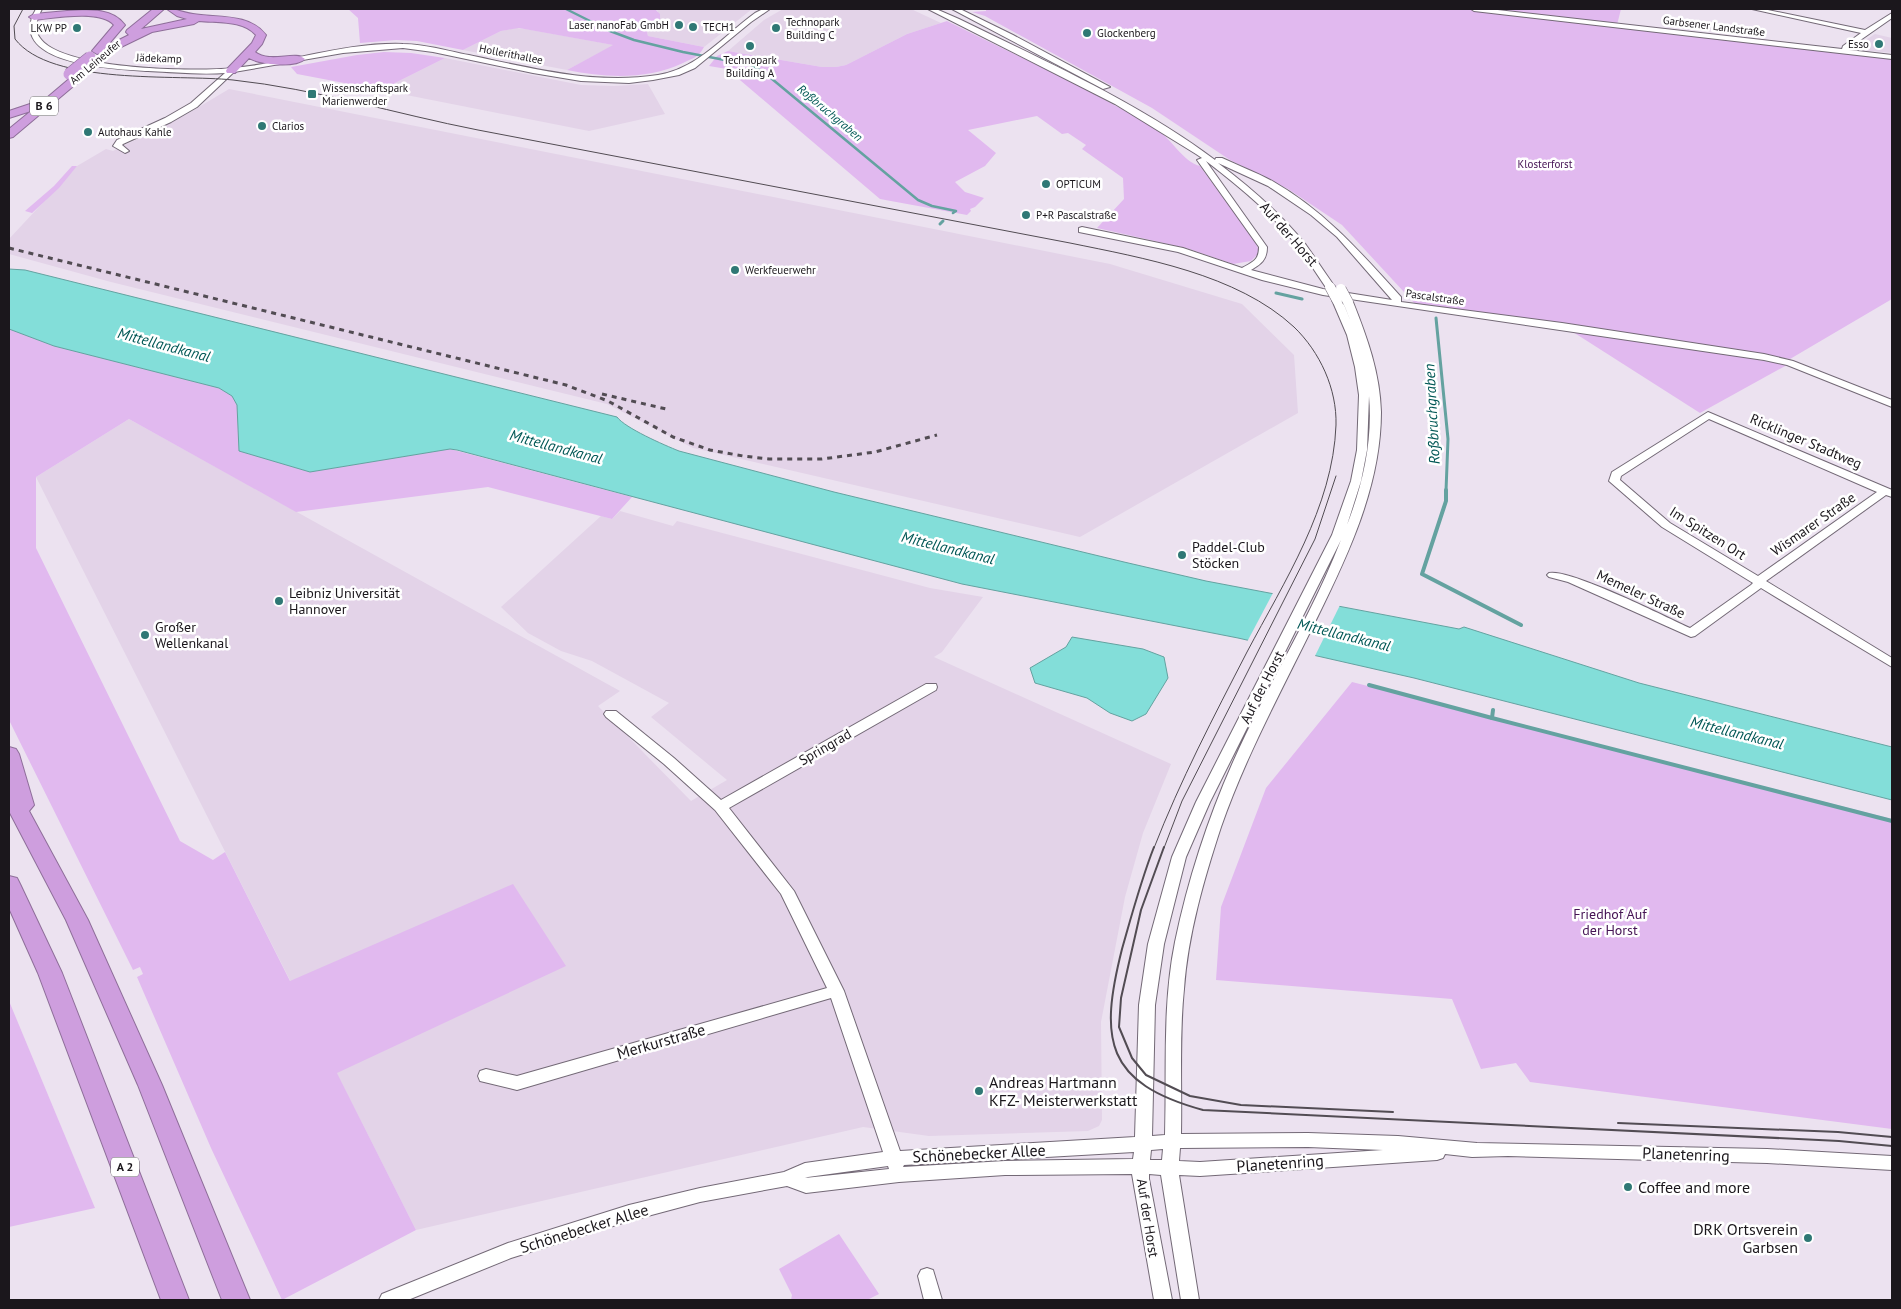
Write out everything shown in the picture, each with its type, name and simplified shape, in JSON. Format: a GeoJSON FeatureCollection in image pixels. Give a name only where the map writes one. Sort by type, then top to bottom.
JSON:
{"type":"FeatureCollection","features":[{"type":"Feature","properties":{"kind":"highway"},"geometry":{"type":"LineString","coordinates":[[36,13],[100,9]]}},
{"type":"Feature","properties":{"kind":"highway","name":"Am Leineufer"},"geometry":{"type":"LineString","coordinates":[[9,135],[148,9]]}},
{"type":"Feature","properties":{"kind":"highway","name":"Am Leineufer"},"geometry":{"type":"LineString","coordinates":[[96,55],[115,46],[159,9]]}},
{"type":"Feature","properties":{"kind":"highway"},"geometry":{"type":"LineString","coordinates":[[175,11],[192,19]]}},
{"type":"Feature","properties":{"kind":"highway"},"geometry":{"type":"LineString","coordinates":[[36,13],[82,13],[112,17],[118,21],[120,25],[96,55]]}},
{"type":"Feature","properties":{"kind":"highway"},"geometry":{"type":"LineString","coordinates":[[115,46],[137,34],[192,19],[246,24],[259,31],[260,39],[231,71]]}},
{"type":"Feature","properties":{"kind":"highway"},"geometry":{"type":"LineString","coordinates":[[249,53],[255,59],[263,62],[300,59]]}},
{"type":"Feature","properties":{"kind":"highway","name":"Am Leineufer"},"geometry":{"type":"LineString","coordinates":[[9,125],[74,75]]}},
{"type":"Feature","properties":{"kind":"highway"},"geometry":{"type":"LineString","coordinates":[[9,115],[30,107]]}},
{"type":"Feature","properties":{"kind":"highway"},"geometry":{"type":"LineString","coordinates":[[9,754],[31,833]]}},
{"type":"Feature","properties":{"kind":"highway"},"geometry":{"type":"LineString","coordinates":[[9,792],[77,920],[150,1085],[236,1300]]}},
{"type":"Feature","properties":{"kind":"highway","name":"A 2"},"geometry":{"type":"LineString","coordinates":[[9,884],[57,990],[175,1300]]}},
{"type":"Feature","properties":{"kind":"street","name":"Hollerithallee"},"geometry":{"type":"LineString","coordinates":[[231,71],[368,48],[409,47],[578,78],[614,81],[645,79],[668,75],[691,67],[706,57],[752,18],[767,9]]}},
{"type":"Feature","properties":{"kind":"street","name":"Auf der Horst"},"geometry":{"type":"LineString","coordinates":[[931,9],[1103,94],[1181,140],[1240,184],[1274,215],[1308,252],[1330,287],[1343,301],[1363,337],[1373,381],[1375,422],[1373,452],[1359,511],[1322,596],[1282,661],[1203,802],[1176,867],[1156,944],[1147,1006],[1144,1143],[1140,1179],[1163,1300]]}},
{"type":"Feature","properties":{"kind":"street","name":"Auf der Horst"},"geometry":{"type":"LineString","coordinates":[[955,9],[1088,76],[1160,119],[1255,188],[1296,227],[1320,257],[1341,289],[1360,367],[1364,394],[1362,443],[1356,481],[1348,508],[1338,535],[1309,593],[1221,809],[1202,866],[1183,940],[1173,1011],[1173,1141],[1170,1181],[1190,1300]]}},
{"type":"Feature","properties":{"kind":"street","name":"Garbsener Landstraße"},"geometry":{"type":"LineString","coordinates":[[1474,9],[1892,57]]}},
{"type":"Feature","properties":{"kind":"street"},"geometry":{"type":"LineString","coordinates":[[1756,9],[1866,32]]}},
{"type":"Feature","properties":{"kind":"street","name":"Jädekamp"},"geometry":{"type":"LineString","coordinates":[[36,13],[32,31],[37,41],[54,52],[73,59],[128,68],[231,71]]}},
{"type":"Feature","properties":{"kind":"street"},"geometry":{"type":"LineString","coordinates":[[1846,52],[1845,47],[1892,15]]}},
{"type":"Feature","properties":{"kind":"street"},"geometry":{"type":"LineString","coordinates":[[125,151],[117,146],[120,142],[168,120],[194,105],[231,71]]}},
{"type":"Feature","properties":{"kind":"street","name":"Auf der Horst"},"geometry":{"type":"LineString","coordinates":[[1181,140],[1208,168],[1263,247],[1264,255],[1260,261],[1243,270]]}},
{"type":"Feature","properties":{"kind":"street","name":"Auf der Horst"},"geometry":{"type":"LineString","coordinates":[[1219,160],[1281,191],[1314,213],[1340,235],[1398,298],[1395,304]]}},
{"type":"Feature","properties":{"kind":"street","name":"Auf der Horst"},"geometry":{"type":"LineString","coordinates":[[1255,188],[1267,186],[1281,191]]}},
{"type":"Feature","properties":{"kind":"street","name":"Pascalstraße"},"geometry":{"type":"LineString","coordinates":[[1082,230],[1180,250],[1316,290],[1395,304],[1571,328],[1790,363],[1890,401]]}},
{"type":"Feature","properties":{"kind":"street","name":"Ricklinger Stadtweg"},"geometry":{"type":"LineString","coordinates":[[1708,416],[1889,492]]}},
{"type":"Feature","properties":{"kind":"street","name":"Im Spitzen Ort"},"geometry":{"type":"LineString","coordinates":[[1708,416],[1616,474],[1614,481],[1666,525],[1892,663]]}},
{"type":"Feature","properties":{"kind":"street","name":"Wismarer Straße"},"geometry":{"type":"LineString","coordinates":[[1760,582],[1889,492]]}},
{"type":"Feature","properties":{"kind":"street","name":"Memeler Straße"},"geometry":{"type":"LineString","coordinates":[[1553,576],[1572,579],[1691,634],[1760,582]]}},
{"type":"Feature","properties":{"kind":"street","name":"Springrad"},"geometry":{"type":"LineString","coordinates":[[720,806],[930,686]]}},
{"type":"Feature","properties":{"kind":"street"},"geometry":{"type":"LineString","coordinates":[[611,714],[670,761],[720,806],[787,891],[836,991],[899,1175]]}},
{"type":"Feature","properties":{"kind":"street","name":"Merkurstraße"},"geometry":{"type":"LineString","coordinates":[[486,1076],[517,1083],[836,991]]}},
{"type":"Feature","properties":{"kind":"street","name":"Planetenring"},"geometry":{"type":"LineString","coordinates":[[1144,1143],[1308,1140],[1479,1150],[1767,1156],[1892,1163]]}},
{"type":"Feature","properties":{"kind":"street","name":"Schönebecker Allee"},"geometry":{"type":"LineString","coordinates":[[388,1300],[508,1251],[573,1230],[628,1213],[700,1196],[787,1179],[805,1170],[894,1158],[1144,1143]]}},
{"type":"Feature","properties":{"kind":"street","name":"Planetenring"},"geometry":{"type":"LineString","coordinates":[[1141,1167],[1214,1168],[1479,1150]]}},
{"type":"Feature","properties":{"kind":"street","name":"Schönebecker Allee"},"geometry":{"type":"LineString","coordinates":[[787,1179],[806,1186],[899,1175],[1005,1168],[1141,1167]]}},
{"type":"Feature","properties":{"kind":"street"},"geometry":{"type":"LineString","coordinates":[[927,1276],[933,1300]]}},
{"type":"Feature","properties":{"kind":"shaded area"},"geometry":{"type":"Polygon","coordinates":[[[655,9],[752,9],[704,47],[648,36],[647,32],[657,23],[658,11],[655,9]]]}},
{"type":"Feature","properties":{"kind":"shaded area"},"geometry":{"type":"Polygon","coordinates":[[[783,9],[911,9],[941,23],[907,34],[846,65],[836,67],[822,67],[728,51],[764,20],[783,9]]]}},
{"type":"Feature","properties":{"kind":"shaded area"},"geometry":{"type":"Polygon","coordinates":[[[516,28],[614,45],[567,70],[463,50],[501,31],[516,28]]]}},
{"type":"Feature","properties":{"kind":"shaded area"},"geometry":{"type":"Polygon","coordinates":[[[1875,34],[1892,38],[1892,53],[1852,49],[1875,34]]]}},
{"type":"Feature","properties":{"kind":"shaded area"},"geometry":{"type":"Polygon","coordinates":[[[445,58],[581,85],[648,84],[665,114],[589,131],[381,90],[445,58]]]}},
{"type":"Feature","properties":{"kind":"shaded area","name":"Clarios"},"geometry":{"type":"Polygon","coordinates":[[[229,89],[1110,264],[1242,304],[1294,355],[1298,413],[1080,537],[693,448],[607,404],[111,282],[9,254],[9,239],[77,166],[106,149],[113,151],[189,113],[229,89]]]}},
{"type":"Feature","properties":{"kind":"shaded area"},"geometry":{"type":"Polygon","coordinates":[[[129,419],[620,691],[598,706],[691,801],[727,780],[651,717],[669,703],[592,661],[561,651],[528,633],[501,607],[601,516],[612,519],[620,511],[673,526],[677,521],[930,588],[983,597],[942,652],[934,657],[1171,764],[1143,833],[1125,897],[1101,1022],[1102,1120],[1099,1126],[1088,1131],[929,1136],[863,1127],[416,1230],[36,477],[129,419]]]}},
{"type":"Feature","properties":{"kind":"green space"},"geometry":{"type":"Polygon","coordinates":[[[348,9],[655,9],[660,14],[660,19],[647,32],[648,36],[704,47],[698,55],[669,69],[641,75],[597,75],[567,70],[613,45],[519,28],[501,31],[463,50],[417,41],[396,40],[360,43],[358,18],[348,9]]]}},
{"type":"Feature","properties":{"kind":"green space","name":"Klosterforst"},"geometry":{"type":"Polygon","coordinates":[[[986,9],[1621,9],[1617,25],[1892,58],[1892,299],[1790,359],[1572,324],[1416,305],[1342,225],[1288,189],[1230,160],[1152,108],[985,16],[972,12],[986,11],[986,9]]]}},
{"type":"Feature","properties":{"kind":"green space"},"geometry":{"type":"Polygon","coordinates":[[[947,21],[1080,86],[1163,134],[1188,160],[1200,166],[1255,242],[1260,252],[1251,261],[1233,264],[1186,248],[1097,228],[1124,199],[1123,178],[1082,149],[1086,145],[1068,133],[1062,134],[1037,116],[968,130],[996,153],[985,166],[955,182],[965,192],[984,198],[975,207],[970,209],[971,211],[967,215],[880,199],[727,69],[709,66],[717,56],[728,51],[822,67],[836,67],[846,65],[907,34],[947,21]]]}},
{"type":"Feature","properties":{"kind":"green space"},"geometry":{"type":"Polygon","coordinates":[[[384,52],[411,53],[445,58],[381,90],[297,74],[291,67],[357,55],[384,52]]]}},
{"type":"Feature","properties":{"kind":"green space"},"geometry":{"type":"Polygon","coordinates":[[[72,166],[77,166],[59,188],[32,213],[25,211],[54,186],[72,166]]]}},
{"type":"Feature","properties":{"kind":"green space"},"geometry":{"type":"Polygon","coordinates":[[[1562,325],[1787,365],[1700,413],[1562,325]]]}},
{"type":"Feature","properties":{"kind":"green space"},"geometry":{"type":"Polygon","coordinates":[[[9,329],[54,346],[219,388],[232,396],[237,405],[239,451],[310,472],[450,449],[632,497],[612,519],[488,487],[296,512],[129,419],[36,477],[36,548],[180,841],[213,860],[225,852],[290,981],[513,884],[566,966],[337,1073],[416,1230],[282,1300],[211,1148],[137,977],[143,974],[140,967],[133,970],[9,720],[9,329]]]}},
{"type":"Feature","properties":{"kind":"green space","name":"Friedhof Auf der Horst"},"geometry":{"type":"Polygon","coordinates":[[[1352,682],[1892,819],[1892,1129],[1530,1082],[1516,1063],[1481,1069],[1452,999],[1216,980],[1221,907],[1266,788],[1352,682]]]}},
{"type":"Feature","properties":{"kind":"green space"},"geometry":{"type":"Polygon","coordinates":[[[9,1001],[95,1208],[9,1227],[9,1001]]]}},
{"type":"Feature","properties":{"kind":"green space"},"geometry":{"type":"Polygon","coordinates":[[[839,1234],[879,1294],[867,1300],[791,1300],[792,1295],[779,1269],[839,1234]]]}},
{"type":"Feature","properties":{"kind":"water","name":"Mittellandkanal"},"geometry":{"type":"Polygon","coordinates":[[[9,269],[25,270],[617,417],[636,431],[679,451],[834,492],[1206,581],[1459,629],[1464,627],[1639,683],[1892,747],[1892,800],[1414,678],[1238,638],[962,584],[457,450],[450,449],[310,472],[239,451],[237,405],[232,396],[219,388],[54,346],[9,329],[9,269]]]}},
{"type":"Feature","properties":{"kind":"water"},"geometry":{"type":"Polygon","coordinates":[[[1072,637],[1143,649],[1164,657],[1168,678],[1146,714],[1132,721],[1110,713],[1087,698],[1035,683],[1030,668],[1066,647],[1072,637]]]}},
{"type":"Feature","properties":{"kind":"pier"},"geometry":{"type":"Polygon","coordinates":[[[1274,591],[1341,603],[1314,658],[1247,642],[1274,591]]]}},
{"type":"Feature","properties":{"kind":"waterway","name":"Roßbruchgraben"},"geometry":{"type":"LineString","coordinates":[[566,9],[610,31],[634,40],[751,65],[766,74],[918,200],[932,206],[956,211],[953,213]]}},
{"type":"Feature","properties":{"kind":"waterway","name":"Roßbruchgraben"},"geometry":{"type":"LineString","coordinates":[[940,224],[943,221]]}},
{"type":"Feature","properties":{"kind":"waterway","name":"Roßbruchgraben"},"geometry":{"type":"LineString","coordinates":[[1276,293],[1302,299]]}},
{"type":"Feature","properties":{"kind":"waterway","name":"Roßbruchgraben"},"geometry":{"type":"LineString","coordinates":[[1436,318],[1448,439],[1446,491]]}},
{"type":"Feature","properties":{"kind":"waterway","name":"Roßbruchgraben"},"geometry":{"type":"LineString","coordinates":[[1446,491],[1446,501],[1422,574],[1521,625]]}},
{"type":"Feature","properties":{"kind":"waterway"},"geometry":{"type":"LineString","coordinates":[[1369,685],[1492,718]]}},
{"type":"Feature","properties":{"kind":"waterway"},"geometry":{"type":"LineString","coordinates":[[1492,718],[1493,710]]}},
{"type":"Feature","properties":{"kind":"waterway"},"geometry":{"type":"LineString","coordinates":[[1492,718],[1892,821]]}},
{"type":"Feature","properties":{"kind":"tram line"},"geometry":{"type":"LineString","coordinates":[[23,9],[14,26],[15,39],[32,54],[56,64],[85,71],[116,75],[233,80],[295,89],[447,124],[1070,243],[1158,262],[1188,271],[1217,281],[1271,309],[1294,327],[1303,337],[1312,348],[1325,372],[1334,398],[1336,411],[1333,455],[1326,485],[1304,543],[1198,749],[1154,848]]}},
{"type":"Feature","properties":{"kind":"tram line"},"geometry":{"type":"LineString","coordinates":[[1164,848],[1182,801],[1315,539],[1336,476]]}},
{"type":"Feature","properties":{"kind":"tram line"},"geometry":{"type":"LineString","coordinates":[[1154,847],[1122,949],[1111,1009],[1112,1033],[1117,1054],[1128,1071],[1146,1086],[1170,1099],[1203,1110],[1839,1141],[1892,1146]]}},
{"type":"Feature","properties":{"kind":"tram line"},"geometry":{"type":"LineString","coordinates":[[1164,847],[1141,910],[1121,998],[1119,1027],[1132,1058],[1146,1075],[1190,1096],[1241,1105],[1393,1112]]}},
{"type":"Feature","properties":{"kind":"tram line"},"geometry":{"type":"LineString","coordinates":[[1618,1123],[1838,1132],[1892,1137]]}},
{"type":"Feature","properties":{"kind":"railway"},"geometry":{"type":"LineString","coordinates":[[9,248],[566,385],[608,401],[673,437],[710,450],[769,459],[822,459],[875,452],[937,435]]}},
{"type":"Feature","properties":{"kind":"railway"},"geometry":{"type":"LineString","coordinates":[[602,394],[666,409]]}},
{"type":"Feature","properties":{"kind":"place","name":"Laser nanoFab GmbH"},"geometry":{"type":"Point","coordinates":[679,25]}},
{"type":"Feature","properties":{"kind":"place","name":"TECH1"},"geometry":{"type":"Point","coordinates":[693,27]}},
{"type":"Feature","properties":{"kind":"place","name":"LKW PP"},"geometry":{"type":"Point","coordinates":[77,28]}},
{"type":"Feature","properties":{"kind":"place","name":"Technopark Building C"},"geometry":{"type":"Point","coordinates":[776,28]}},
{"type":"Feature","properties":{"kind":"place","name":"Glockenberg"},"geometry":{"type":"Point","coordinates":[1087,33]}},
{"type":"Feature","properties":{"kind":"place","name":"Esso"},"geometry":{"type":"Point","coordinates":[1879,44]}},
{"type":"Feature","properties":{"kind":"place","name":"Technopark Building A"},"geometry":{"type":"Point","coordinates":[750,46]}},
{"type":"Feature","properties":{"kind":"place","name":"Wissenschaftspark Marienwerder"},"geometry":{"type":"Point","coordinates":[312,94]}},
{"type":"Feature","properties":{"kind":"place","name":"Clarios"},"geometry":{"type":"Point","coordinates":[262,126]}},
{"type":"Feature","properties":{"kind":"place","name":"Autohaus Kahle"},"geometry":{"type":"Point","coordinates":[88,132]}},
{"type":"Feature","properties":{"kind":"place","name":"OPTICUM"},"geometry":{"type":"Point","coordinates":[1046,184]}},
{"type":"Feature","properties":{"kind":"place","name":"P+R Pascalstraße"},"geometry":{"type":"Point","coordinates":[1026,215]}},
{"type":"Feature","properties":{"kind":"place","name":"Werkfeuerwehr"},"geometry":{"type":"Point","coordinates":[735,270]}},
{"type":"Feature","properties":{"kind":"place","name":"Paddel-Club Stöcken"},"geometry":{"type":"Point","coordinates":[1182,555]}},
{"type":"Feature","properties":{"kind":"place","name":"Leibniz Universität Hannover"},"geometry":{"type":"Point","coordinates":[279,601]}},
{"type":"Feature","properties":{"kind":"place","name":"Großer Wellenkanal"},"geometry":{"type":"Point","coordinates":[145,635]}},
{"type":"Feature","properties":{"kind":"place","name":"Andreas Hartmann KFZ- Meisterwerkstatt"},"geometry":{"type":"Point","coordinates":[979,1091]}},
{"type":"Feature","properties":{"kind":"place","name":"Coffee and more"},"geometry":{"type":"Point","coordinates":[1628,1187]}},
{"type":"Feature","properties":{"kind":"place","name":"DRK Ortsverein Garbsen"},"geometry":{"type":"Point","coordinates":[1808,1238]}}]}
